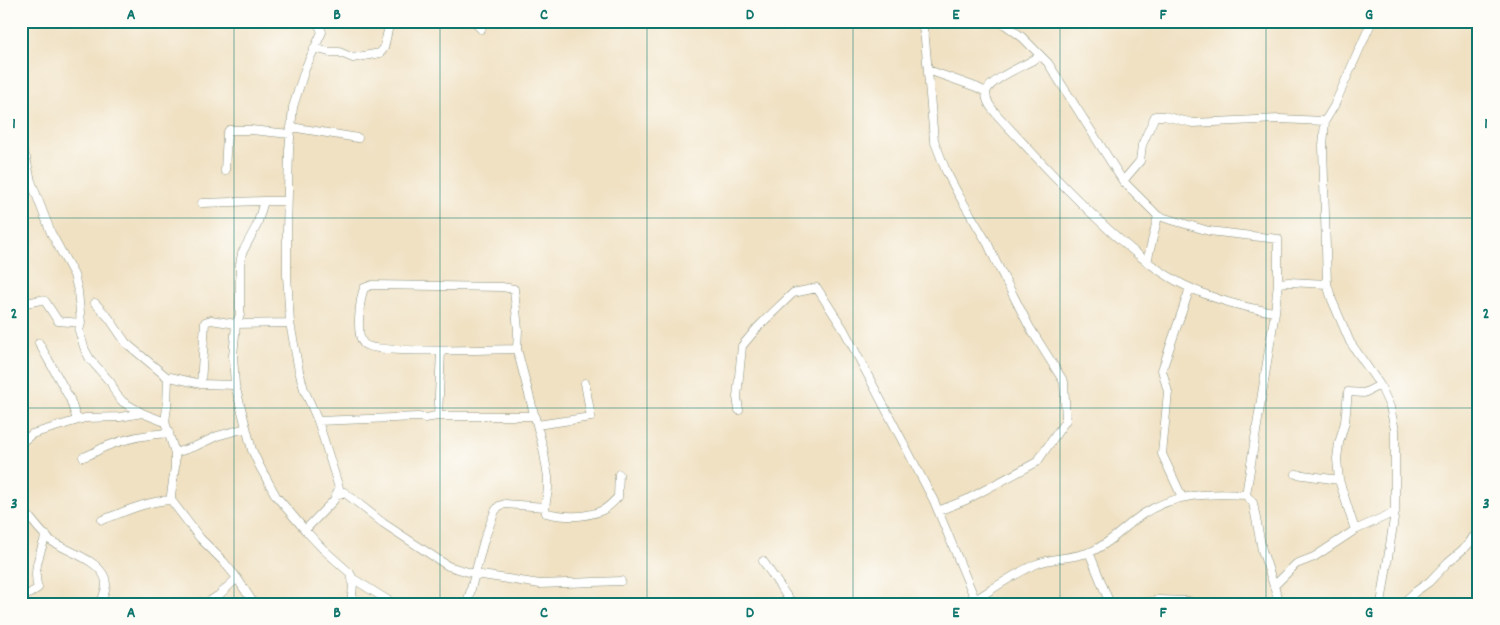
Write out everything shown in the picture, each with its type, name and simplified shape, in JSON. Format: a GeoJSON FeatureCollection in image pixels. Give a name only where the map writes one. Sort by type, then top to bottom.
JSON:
{"type":"FeatureCollection","features":[{"type":"Feature","properties":{"kind":"street"},"geometry":{"type":"LineString","coordinates":[[305,530],[334,500],[339,488],[318,421],[304,389],[290,323],[287,275],[287,201],[290,130],[295,100],[314,48],[322,32],[317,21]]}},
{"type":"Feature","properties":{"kind":"street"},"geometry":{"type":"LineString","coordinates":[[314,48],[329,52],[339,52],[353,58],[380,53],[384,48],[390,21]]}},
{"type":"Feature","properties":{"kind":"street"},"geometry":{"type":"LineString","coordinates":[[474,21],[481,29]]}},
{"type":"Feature","properties":{"kind":"street"},"geometry":{"type":"LineString","coordinates":[[920,21],[924,30],[934,140],[946,171],[988,244],[1030,328],[1064,382],[1066,420],[1037,462],[966,500],[938,511]]}},
{"type":"Feature","properties":{"kind":"street"},"geometry":{"type":"LineString","coordinates":[[1000,21],[1022,37],[1048,63],[1123,181],[1158,216],[1209,231],[1278,238],[1278,283],[1275,312],[1246,495]]}},
{"type":"Feature","properties":{"kind":"street"},"geometry":{"type":"LineString","coordinates":[[1372,21],[1325,122],[1323,146],[1327,284],[1350,342],[1380,385],[1390,407],[1395,430],[1395,512],[1380,604]]}},
{"type":"Feature","properties":{"kind":"street"},"geometry":{"type":"LineString","coordinates":[[1043,58],[1039,57],[1033,60],[994,82],[988,88],[986,99],[999,117],[1080,203],[1147,262],[1190,288],[1212,297],[1251,309],[1275,312]]}},
{"type":"Feature","properties":{"kind":"street"},"geometry":{"type":"LineString","coordinates":[[928,70],[986,92]]}},
{"type":"Feature","properties":{"kind":"street"},"geometry":{"type":"LineString","coordinates":[[1123,181],[1140,161],[1142,145],[1155,116],[1164,116],[1193,123],[1279,120],[1325,122]]}},
{"type":"Feature","properties":{"kind":"street"},"geometry":{"type":"LineString","coordinates":[[225,171],[226,134],[229,130],[290,130],[358,138]]}},
{"type":"Feature","properties":{"kind":"street"},"geometry":{"type":"LineString","coordinates":[[21,147],[26,158],[31,181],[51,232],[74,275],[78,291],[81,323],[78,332],[90,360],[111,383],[116,394],[123,402],[142,413],[165,422]]}},
{"type":"Feature","properties":{"kind":"street"},"geometry":{"type":"LineString","coordinates":[[21,181],[31,181]]}},
{"type":"Feature","properties":{"kind":"street"},"geometry":{"type":"LineString","coordinates":[[264,201],[257,225],[242,253],[240,264],[240,315],[236,324],[234,356],[235,386],[252,450],[265,479],[284,507],[322,549],[350,573],[352,578],[351,604]]}},
{"type":"Feature","properties":{"kind":"street"},"geometry":{"type":"LineString","coordinates":[[202,203],[287,201]]}},
{"type":"Feature","properties":{"kind":"street"},"geometry":{"type":"LineString","coordinates":[[1147,262],[1158,216]]}},
{"type":"Feature","properties":{"kind":"street"},"geometry":{"type":"LineString","coordinates":[[1278,283],[1327,284]]}},
{"type":"Feature","properties":{"kind":"street"},"geometry":{"type":"LineString","coordinates":[[517,349],[441,351],[370,347],[362,342],[360,335],[361,296],[364,288],[372,285],[502,287],[514,289],[517,306],[517,349],[543,448],[548,476],[546,513],[558,516],[589,515],[605,509],[618,497],[619,474]]}},
{"type":"Feature","properties":{"kind":"street"},"geometry":{"type":"LineString","coordinates":[[740,410],[737,397],[742,346],[758,326],[793,293],[817,288],[844,330],[938,511],[976,602],[1035,565],[1058,558],[1068,558],[1103,546],[1143,514],[1164,502],[1182,497],[1246,495]]}},
{"type":"Feature","properties":{"kind":"street"},"geometry":{"type":"LineString","coordinates":[[1182,497],[1162,454],[1168,392],[1162,370],[1190,288]]}},
{"type":"Feature","properties":{"kind":"street"},"geometry":{"type":"LineString","coordinates":[[21,304],[45,301],[58,321],[81,323]]}},
{"type":"Feature","properties":{"kind":"street"},"geometry":{"type":"LineString","coordinates":[[95,303],[109,318],[126,343],[168,378],[200,384],[235,386]]}},
{"type":"Feature","properties":{"kind":"street"},"geometry":{"type":"LineString","coordinates":[[200,384],[205,322],[211,320],[236,324],[290,323]]}},
{"type":"Feature","properties":{"kind":"street"},"geometry":{"type":"LineString","coordinates":[[39,343],[69,398],[77,420]]}},
{"type":"Feature","properties":{"kind":"street"},"geometry":{"type":"LineString","coordinates":[[438,416],[441,351]]}},
{"type":"Feature","properties":{"kind":"street"},"geometry":{"type":"LineString","coordinates":[[168,378],[165,422],[175,453],[171,500],[200,538],[223,561],[254,604]]}},
{"type":"Feature","properties":{"kind":"street"},"geometry":{"type":"LineString","coordinates":[[537,425],[591,417],[585,383]]}},
{"type":"Feature","properties":{"kind":"street"},"geometry":{"type":"LineString","coordinates":[[1355,530],[1339,480],[1337,459],[1339,443],[1345,422],[1348,392],[1364,393],[1380,385]]}},
{"type":"Feature","properties":{"kind":"street"},"geometry":{"type":"LineString","coordinates":[[21,444],[32,434],[77,420],[120,417],[142,413]]}},
{"type":"Feature","properties":{"kind":"street"},"geometry":{"type":"LineString","coordinates":[[318,421],[438,416],[534,416]]}},
{"type":"Feature","properties":{"kind":"street"},"geometry":{"type":"LineString","coordinates":[[175,453],[217,436],[246,428]]}},
{"type":"Feature","properties":{"kind":"street"},"geometry":{"type":"LineString","coordinates":[[82,457],[125,440],[151,434],[168,433]]}},
{"type":"Feature","properties":{"kind":"street"},"geometry":{"type":"LineString","coordinates":[[1296,474],[1339,480]]}},
{"type":"Feature","properties":{"kind":"street"},"geometry":{"type":"LineString","coordinates":[[336,495],[344,492],[383,523],[448,566],[475,574],[540,584],[622,581]]}},
{"type":"Feature","properties":{"kind":"street"},"geometry":{"type":"LineString","coordinates":[[1246,495],[1253,503],[1260,544],[1280,604]]}},
{"type":"Feature","properties":{"kind":"street"},"geometry":{"type":"LineString","coordinates":[[102,520],[146,504],[171,500]]}},
{"type":"Feature","properties":{"kind":"street"},"geometry":{"type":"LineString","coordinates":[[467,604],[484,540],[495,511],[499,506],[505,504],[545,507]]}},
{"type":"Feature","properties":{"kind":"street"},"geometry":{"type":"LineString","coordinates":[[21,507],[50,540],[83,556],[99,569],[105,578],[106,585],[101,604]]}},
{"type":"Feature","properties":{"kind":"street"},"geometry":{"type":"LineString","coordinates":[[1274,586],[1296,564],[1314,557],[1355,530],[1395,512]]}},
{"type":"Feature","properties":{"kind":"street"},"geometry":{"type":"LineString","coordinates":[[1405,603],[1479,533]]}},
{"type":"Feature","properties":{"kind":"street"},"geometry":{"type":"LineString","coordinates":[[21,599],[38,588],[36,579],[37,567],[46,535]]}},
{"type":"Feature","properties":{"kind":"street"},"geometry":{"type":"LineString","coordinates":[[1089,552],[1110,604]]}},
{"type":"Feature","properties":{"kind":"street"},"geometry":{"type":"LineString","coordinates":[[763,561],[794,604]]}},
{"type":"Feature","properties":{"kind":"street"},"geometry":{"type":"LineString","coordinates":[[205,604],[219,595],[236,578]]}},
{"type":"Feature","properties":{"kind":"street"},"geometry":{"type":"LineString","coordinates":[[352,578],[394,604]]}},
{"type":"Feature","properties":{"kind":"street"},"geometry":{"type":"LineString","coordinates":[[1142,604],[1158,600],[1189,601],[1191,604]]}}]}
